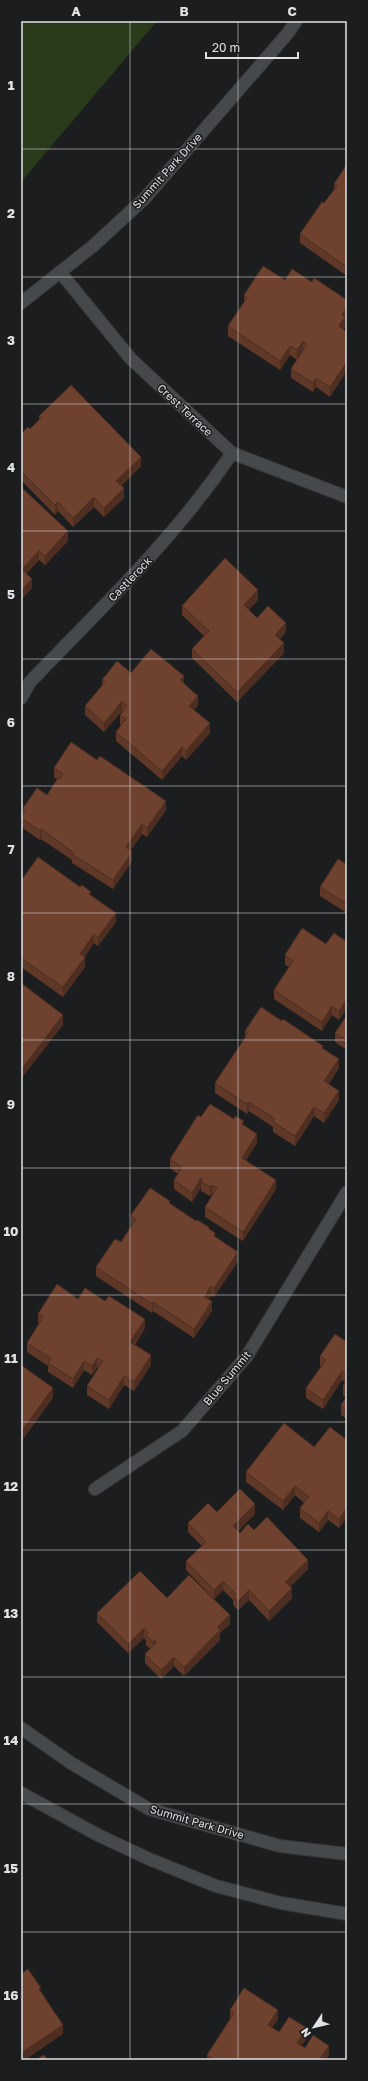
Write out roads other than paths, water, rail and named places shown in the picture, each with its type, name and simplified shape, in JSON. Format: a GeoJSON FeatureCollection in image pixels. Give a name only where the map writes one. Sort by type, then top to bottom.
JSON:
{"type":"FeatureCollection","features":[{"type":"Feature","properties":{"kind":"street","name":"Summit Park Drive"},"geometry":{"type":"LineString","coordinates":[[21,302],[93,246],[145,198],[288,33],[296,21]]}},
{"type":"Feature","properties":{"kind":"street","name":"Crest Terrace"},"geometry":{"type":"LineString","coordinates":[[60,272],[131,359],[232,453],[347,497]]}},
{"type":"Feature","properties":{"kind":"street","name":"Castlerock"},"geometry":{"type":"LineString","coordinates":[[21,698],[30,682],[156,552],[205,492],[232,453]]}},
{"type":"Feature","properties":{"kind":"street","name":"Blue Summit"},"geometry":{"type":"LineString","coordinates":[[95,1489],[182,1431],[247,1356],[347,1192]]}},
{"type":"Feature","properties":{"kind":"street","name":"Summit Park Drive"},"geometry":{"type":"LineString","coordinates":[[21,1728],[71,1763],[149,1810],[280,1846],[347,1854]]}},
{"type":"Feature","properties":{"kind":"street"},"geometry":{"type":"LineString","coordinates":[[21,1793],[149,1859],[216,1886],[281,1903],[347,1914]]}}]}
